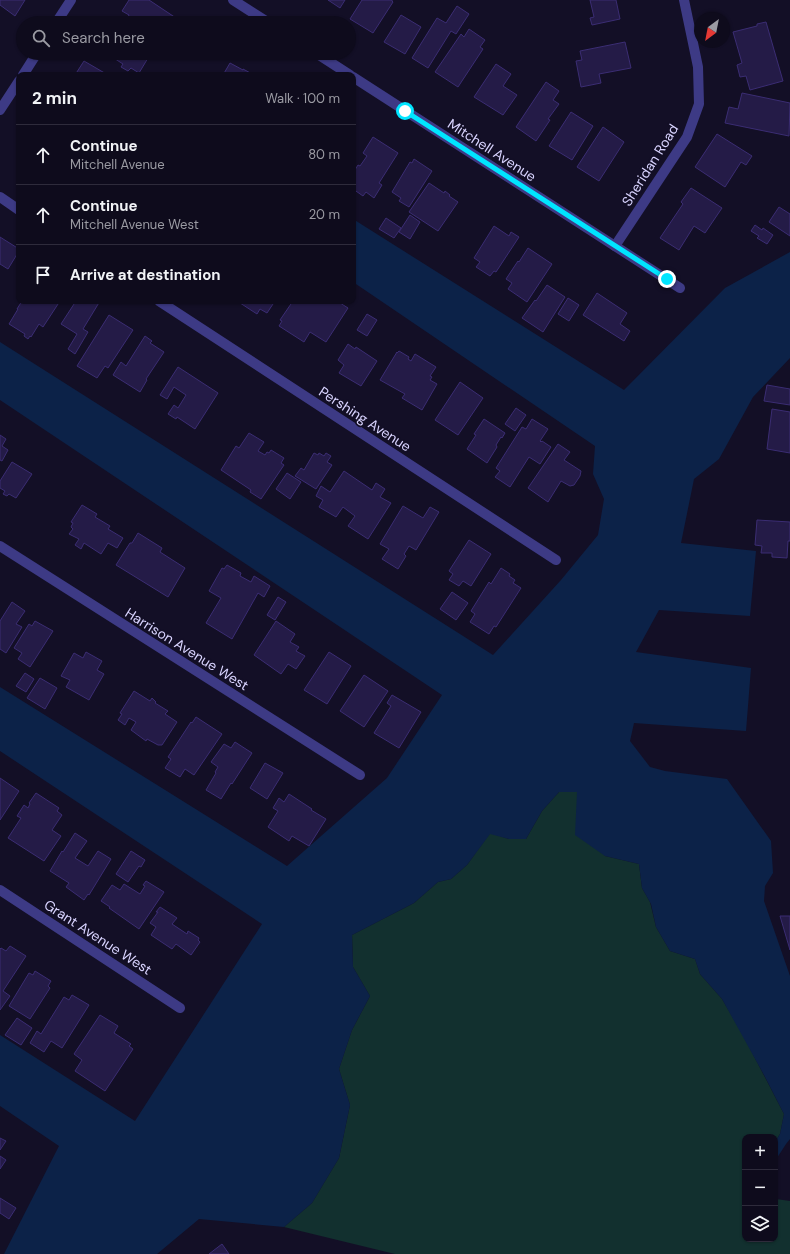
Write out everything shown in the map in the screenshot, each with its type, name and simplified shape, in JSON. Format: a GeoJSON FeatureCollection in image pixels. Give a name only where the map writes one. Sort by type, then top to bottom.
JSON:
{"type":"FeatureCollection","features":[{"type":"Feature","properties":{"kind":"street"},"geometry":{"type":"LineString","coordinates":[[61,16],[71,0]]}},
{"type":"Feature","properties":{"kind":"street"},"geometry":{"type":"LineString","coordinates":[[233,0],[258,16]]}},
{"type":"Feature","properties":{"kind":"street","name":"Sheridan Road"},"geometry":{"type":"LineString","coordinates":[[615,246],[687,136],[699,104],[698,67],[684,0]]}},
{"type":"Feature","properties":{"kind":"street"},"geometry":{"type":"LineString","coordinates":[[25,72],[33,60]]}},
{"type":"Feature","properties":{"kind":"street"},"geometry":{"type":"LineString","coordinates":[[327,60],[345,72]]}},
{"type":"Feature","properties":{"kind":"street","name":"Mitchell Avenue"},"geometry":{"type":"LineString","coordinates":[[356,79],[680,288]]}},
{"type":"Feature","properties":{"kind":"street"},"geometry":{"type":"LineString","coordinates":[[0,110],[16,86]]}},
{"type":"Feature","properties":{"kind":"street"},"geometry":{"type":"LineString","coordinates":[[0,197],[16,208]]}},
{"type":"Feature","properties":{"kind":"street","name":"Pershing Avenue"},"geometry":{"type":"LineString","coordinates":[[164,304],[556,560]]}},
{"type":"Feature","properties":{"kind":"street","name":"Harrison Avenue West"},"geometry":{"type":"LineString","coordinates":[[0,546],[360,775]]}},
{"type":"Feature","properties":{"kind":"street","name":"Grant Avenue West"},"geometry":{"type":"LineString","coordinates":[[0,890],[180,1008]]}},
{"type":"Feature","properties":{"kind":"green space"},"geometry":{"type":"Polygon","coordinates":[[[559,792],[577,792],[605,856],[639,864],[642,888],[650,902],[656,927],[670,951],[695,959],[700,974],[722,999],[743,1035],[784,1114],[778,1137],[778,1134],[742,1134],[742,1242],[778,1242],[778,1199],[790,1201],[790,1254],[395,1254],[284,1227],[312,1203],[339,1158],[350,1105],[339,1069],[352,1030],[370,996],[353,967],[352,935],[414,903],[438,882],[451,879],[467,865],[490,833],[509,839],[526,839],[542,811],[559,792]]]}},
{"type":"Feature","properties":{"kind":"water"},"geometry":{"type":"Polygon","coordinates":[[[356,221],[624,390],[725,288],[790,252],[790,358],[753,397],[719,459],[694,479],[681,543],[756,551],[750,616],[659,610],[636,652],[751,668],[746,731],[634,723],[630,741],[650,767],[665,771],[727,779],[771,841],[773,873],[765,886],[764,901],[790,976],[790,1139],[778,1156],[778,1137],[784,1114],[722,999],[700,974],[695,959],[670,951],[656,927],[651,904],[642,888],[639,864],[605,856],[575,835],[577,792],[559,792],[542,811],[526,839],[509,839],[490,834],[467,865],[451,879],[438,882],[414,903],[352,935],[353,967],[370,996],[352,1030],[339,1069],[350,1105],[339,1158],[312,1203],[284,1227],[199,1219],[157,1254],[4,1254],[59,1146],[0,1106],[0,1035],[135,1121],[262,924],[0,751],[0,687],[287,866],[387,778],[442,695],[0,400],[0,342],[493,655],[561,580],[598,535],[604,499],[593,474],[595,446],[356,284],[356,221]]]}},
{"type":"Feature","properties":{"kind":"building"},"geometry":{"type":"Polygon","coordinates":[[[0,0],[25,0],[15,16],[0,5],[0,0]]]}},
{"type":"Feature","properties":{"kind":"building"},"geometry":{"type":"Polygon","coordinates":[[[129,0],[149,0],[173,16],[128,16],[122,11],[129,0]]]}},
{"type":"Feature","properties":{"kind":"building"},"geometry":{"type":"Polygon","coordinates":[[[328,0],[345,0],[340,8],[328,0]]]}},
{"type":"Feature","properties":{"kind":"building"},"geometry":{"type":"Polygon","coordinates":[[[362,0],[392,0],[393,2],[373,33],[356,23],[356,16],[352,16],[362,0]]]}},
{"type":"Feature","properties":{"kind":"building"},"geometry":{"type":"Polygon","coordinates":[[[590,0],[616,0],[620,19],[592,25],[590,18],[594,17],[590,0]]]}},
{"type":"Feature","properties":{"kind":"building"},"geometry":{"type":"Polygon","coordinates":[[[457,6],[469,14],[456,34],[451,31],[428,68],[412,58],[437,18],[446,23],[457,6]]]}},
{"type":"Feature","properties":{"kind":"building"},"geometry":{"type":"Polygon","coordinates":[[[401,15],[421,27],[405,54],[384,42],[401,15]]]}},
{"type":"Feature","properties":{"kind":"building"},"geometry":{"type":"Polygon","coordinates":[[[766,22],[783,81],[750,90],[746,76],[740,77],[737,65],[742,63],[733,32],[757,26],[757,24],[766,22]]]}},
{"type":"Feature","properties":{"kind":"building"},"geometry":{"type":"Polygon","coordinates":[[[469,29],[485,40],[480,47],[483,49],[458,87],[435,72],[461,34],[464,37],[469,29]]]}},
{"type":"Feature","properties":{"kind":"building"},"geometry":{"type":"Polygon","coordinates":[[[625,42],[631,68],[599,74],[601,83],[581,87],[576,61],[582,60],[580,51],[625,42]]]}},
{"type":"Feature","properties":{"kind":"building"},"geometry":{"type":"Polygon","coordinates":[[[117,60],[147,60],[140,72],[131,68],[128,71],[121,67],[123,64],[117,60]]]}},
{"type":"Feature","properties":{"kind":"building"},"geometry":{"type":"Polygon","coordinates":[[[84,61],[103,72],[77,72],[84,61]]]}},
{"type":"Feature","properties":{"kind":"building"},"geometry":{"type":"Polygon","coordinates":[[[230,63],[248,72],[225,72],[230,63]]]}},
{"type":"Feature","properties":{"kind":"building"},"geometry":{"type":"Polygon","coordinates":[[[496,64],[511,74],[503,86],[517,95],[503,115],[474,97],[496,64]]]}},
{"type":"Feature","properties":{"kind":"building"},"geometry":{"type":"Polygon","coordinates":[[[546,82],[559,91],[553,100],[559,104],[548,119],[550,120],[536,141],[516,127],[546,82]]]}},
{"type":"Feature","properties":{"kind":"building"},"geometry":{"type":"Polygon","coordinates":[[[742,93],[790,103],[789,136],[725,123],[729,107],[738,109],[742,93]]]}},
{"type":"Feature","properties":{"kind":"building"},"geometry":{"type":"Polygon","coordinates":[[[571,112],[593,126],[572,160],[549,146],[571,112]]]}},
{"type":"Feature","properties":{"kind":"building"},"geometry":{"type":"Polygon","coordinates":[[[603,127],[624,142],[599,181],[577,167],[603,127]]]}},
{"type":"Feature","properties":{"kind":"building"},"geometry":{"type":"Polygon","coordinates":[[[717,134],[752,156],[746,165],[741,162],[725,187],[695,167],[717,134]]]}},
{"type":"Feature","properties":{"kind":"building"},"geometry":{"type":"Polygon","coordinates":[[[373,137],[398,153],[379,183],[382,185],[374,198],[366,192],[363,196],[356,191],[356,168],[358,165],[360,166],[367,156],[363,153],[373,137]]]}},
{"type":"Feature","properties":{"kind":"building"},"geometry":{"type":"Polygon","coordinates":[[[414,159],[432,171],[409,207],[399,201],[401,198],[392,192],[410,162],[412,163],[414,159]]]}},
{"type":"Feature","properties":{"kind":"building"},"geometry":{"type":"Polygon","coordinates":[[[429,183],[444,193],[445,191],[450,195],[449,196],[458,202],[438,231],[409,212],[429,183]]]}},
{"type":"Feature","properties":{"kind":"building"},"geometry":{"type":"Polygon","coordinates":[[[691,188],[722,208],[705,233],[694,226],[679,250],[660,238],[683,204],[681,202],[691,188]]]}},
{"type":"Feature","properties":{"kind":"building"},"geometry":{"type":"Polygon","coordinates":[[[779,207],[790,214],[790,236],[769,222],[779,207]]]}},
{"type":"Feature","properties":{"kind":"building"},"geometry":{"type":"Polygon","coordinates":[[[410,215],[420,222],[410,239],[399,232],[410,215]]]}},
{"type":"Feature","properties":{"kind":"building"},"geometry":{"type":"Polygon","coordinates":[[[386,218],[401,228],[394,238],[379,229],[386,218]]]}},
{"type":"Feature","properties":{"kind":"building"},"geometry":{"type":"Polygon","coordinates":[[[755,225],[762,230],[763,228],[773,235],[767,244],[757,238],[759,236],[751,231],[755,225]]]}},
{"type":"Feature","properties":{"kind":"building"},"geometry":{"type":"Polygon","coordinates":[[[494,226],[509,236],[511,232],[519,237],[496,272],[494,271],[490,276],[476,267],[480,262],[474,258],[494,226]]]}},
{"type":"Feature","properties":{"kind":"building"},"geometry":{"type":"Polygon","coordinates":[[[0,237],[16,247],[16,256],[8,269],[0,264],[0,237]]]}},
{"type":"Feature","properties":{"kind":"building"},"geometry":{"type":"Polygon","coordinates":[[[528,248],[552,264],[527,302],[508,289],[512,283],[506,279],[528,248]]]}},
{"type":"Feature","properties":{"kind":"building"},"geometry":{"type":"Polygon","coordinates":[[[547,285],[565,297],[543,332],[522,318],[547,285]]]}},
{"type":"Feature","properties":{"kind":"building"},"geometry":{"type":"Polygon","coordinates":[[[597,293],[627,313],[620,324],[630,331],[624,341],[583,315],[597,293]]]}},
{"type":"Feature","properties":{"kind":"building"},"geometry":{"type":"Polygon","coordinates":[[[568,298],[579,305],[569,321],[558,314],[568,298]]]}},
{"type":"Feature","properties":{"kind":"building"},"geometry":{"type":"Polygon","coordinates":[[[20,304],[58,304],[43,327],[39,324],[31,337],[30,336],[28,339],[24,336],[25,334],[9,324],[20,304]]]}},
{"type":"Feature","properties":{"kind":"building"},"geometry":{"type":"Polygon","coordinates":[[[74,304],[98,304],[83,329],[88,332],[75,354],[68,349],[77,334],[61,324],[74,304]]]}},
{"type":"Feature","properties":{"kind":"building"},"geometry":{"type":"Polygon","coordinates":[[[242,304],[273,304],[267,313],[260,309],[257,314],[242,304]]]}},
{"type":"Feature","properties":{"kind":"building"},"geometry":{"type":"Polygon","coordinates":[[[291,304],[342,304],[348,308],[326,342],[310,332],[304,342],[279,326],[282,321],[280,320],[291,304]]]}},
{"type":"Feature","properties":{"kind":"building"},"geometry":{"type":"Polygon","coordinates":[[[367,314],[377,320],[367,336],[357,330],[367,314]]]}},
{"type":"Feature","properties":{"kind":"building"},"geometry":{"type":"Polygon","coordinates":[[[109,315],[133,330],[108,368],[105,366],[97,378],[77,366],[109,315]]]}},
{"type":"Feature","properties":{"kind":"building"},"geometry":{"type":"Polygon","coordinates":[[[145,336],[152,341],[150,343],[164,352],[146,379],[147,380],[140,392],[113,375],[121,362],[126,366],[145,336]]]}},
{"type":"Feature","properties":{"kind":"building"},"geometry":{"type":"Polygon","coordinates":[[[348,344],[355,349],[356,347],[377,361],[361,386],[339,373],[344,365],[338,360],[348,344]]]}},
{"type":"Feature","properties":{"kind":"building"},"geometry":{"type":"Polygon","coordinates":[[[399,351],[409,357],[408,359],[411,361],[415,354],[436,367],[430,376],[432,377],[430,380],[437,384],[422,410],[402,398],[405,394],[380,380],[399,351]]]}},
{"type":"Feature","properties":{"kind":"building"},"geometry":{"type":"Polygon","coordinates":[[[178,367],[218,393],[195,429],[177,417],[176,419],[168,414],[174,405],[178,408],[186,395],[174,387],[167,399],[160,395],[178,367]]]}},
{"type":"Feature","properties":{"kind":"building"},"geometry":{"type":"Polygon","coordinates":[[[460,382],[483,398],[458,435],[435,420],[460,382]]]}},
{"type":"Feature","properties":{"kind":"building"},"geometry":{"type":"Polygon","coordinates":[[[767,385],[790,389],[790,405],[764,401],[767,385]]]}},
{"type":"Feature","properties":{"kind":"building"},"geometry":{"type":"Polygon","coordinates":[[[516,408],[526,415],[515,431],[505,424],[516,408]]]}},
{"type":"Feature","properties":{"kind":"building"},"geometry":{"type":"Polygon","coordinates":[[[772,409],[790,412],[790,453],[767,449],[772,409]]]}},
{"type":"Feature","properties":{"kind":"building"},"geometry":{"type":"Polygon","coordinates":[[[484,419],[505,433],[496,445],[497,447],[487,463],[467,449],[476,435],[474,434],[484,419]]]}},
{"type":"Feature","properties":{"kind":"building"},"geometry":{"type":"Polygon","coordinates":[[[532,419],[548,429],[540,441],[551,447],[540,464],[529,457],[510,487],[495,477],[500,471],[496,468],[522,427],[526,429],[532,419]]]}},
{"type":"Feature","properties":{"kind":"building"},"geometry":{"type":"Polygon","coordinates":[[[249,433],[264,442],[258,451],[265,455],[271,450],[284,458],[281,463],[284,465],[261,499],[250,492],[251,490],[221,470],[236,446],[239,448],[249,433]]]}},
{"type":"Feature","properties":{"kind":"building"},"geometry":{"type":"Polygon","coordinates":[[[0,435],[6,439],[2,446],[8,450],[2,461],[0,460],[0,435]]]}},
{"type":"Feature","properties":{"kind":"building"},"geometry":{"type":"Polygon","coordinates":[[[558,444],[570,452],[564,460],[581,471],[580,476],[574,485],[570,486],[561,481],[548,502],[528,488],[558,444]]]}},
{"type":"Feature","properties":{"kind":"building"},"geometry":{"type":"Polygon","coordinates":[[[314,453],[318,455],[319,453],[324,456],[326,453],[331,456],[327,462],[332,465],[316,489],[295,476],[301,468],[304,470],[314,453]]]}},
{"type":"Feature","properties":{"kind":"building"},"geometry":{"type":"Polygon","coordinates":[[[12,462],[32,474],[16,498],[9,494],[7,496],[3,494],[5,491],[0,488],[0,481],[12,462]]]}},
{"type":"Feature","properties":{"kind":"building"},"geometry":{"type":"Polygon","coordinates":[[[344,471],[372,490],[376,483],[385,489],[380,497],[391,503],[368,539],[348,526],[355,516],[343,507],[336,517],[319,507],[323,500],[316,496],[321,486],[330,492],[344,471]]]}},
{"type":"Feature","properties":{"kind":"building"},"geometry":{"type":"Polygon","coordinates":[[[287,473],[301,482],[290,499],[276,489],[287,473]]]}},
{"type":"Feature","properties":{"kind":"building"},"geometry":{"type":"Polygon","coordinates":[[[82,505],[97,514],[95,517],[110,526],[108,529],[123,538],[117,548],[108,543],[101,554],[84,543],[81,549],[75,545],[79,539],[69,534],[73,529],[71,527],[73,523],[71,522],[82,505]]]}},
{"type":"Feature","properties":{"kind":"building"},"geometry":{"type":"Polygon","coordinates":[[[403,506],[423,518],[430,507],[439,512],[416,550],[409,546],[404,554],[406,556],[398,569],[382,559],[389,549],[380,544],[403,506]]]}},
{"type":"Feature","properties":{"kind":"building"},"geometry":{"type":"Polygon","coordinates":[[[757,520],[790,522],[790,541],[788,541],[787,558],[772,557],[772,553],[761,553],[762,546],[755,545],[757,520]]]}},
{"type":"Feature","properties":{"kind":"building"},"geometry":{"type":"Polygon","coordinates":[[[138,533],[162,548],[160,552],[185,568],[168,597],[116,565],[138,533]]]}},
{"type":"Feature","properties":{"kind":"building"},"geometry":{"type":"Polygon","coordinates":[[[469,540],[491,554],[471,586],[463,581],[459,586],[449,580],[453,574],[449,571],[469,540]]]}},
{"type":"Feature","properties":{"kind":"building"},"geometry":{"type":"Polygon","coordinates":[[[227,565],[241,573],[240,576],[251,582],[254,576],[270,586],[264,597],[258,593],[232,639],[206,623],[221,598],[209,591],[222,568],[224,569],[227,565]]]}},
{"type":"Feature","properties":{"kind":"building"},"geometry":{"type":"Polygon","coordinates":[[[501,568],[510,574],[509,576],[515,580],[513,583],[521,588],[496,627],[494,626],[489,634],[470,622],[475,614],[471,611],[489,582],[491,584],[501,568]]]}},
{"type":"Feature","properties":{"kind":"building"},"geometry":{"type":"Polygon","coordinates":[[[452,592],[468,603],[456,620],[440,609],[452,592]]]}},
{"type":"Feature","properties":{"kind":"building"},"geometry":{"type":"Polygon","coordinates":[[[278,597],[286,602],[275,620],[267,615],[278,597]]]}},
{"type":"Feature","properties":{"kind":"building"},"geometry":{"type":"Polygon","coordinates":[[[12,602],[25,611],[16,624],[22,627],[6,653],[0,649],[0,621],[12,602]]]}},
{"type":"Feature","properties":{"kind":"building"},"geometry":{"type":"Polygon","coordinates":[[[35,621],[53,631],[30,667],[18,659],[22,653],[14,648],[29,624],[32,626],[35,621]]]}},
{"type":"Feature","properties":{"kind":"building"},"geometry":{"type":"Polygon","coordinates":[[[276,621],[295,634],[290,642],[299,647],[296,651],[305,656],[296,669],[288,664],[281,674],[254,655],[276,621]]]}},
{"type":"Feature","properties":{"kind":"building"},"geometry":{"type":"Polygon","coordinates":[[[86,652],[102,661],[97,670],[104,674],[89,700],[66,687],[70,680],[61,676],[74,653],[83,658],[86,652]]]}},
{"type":"Feature","properties":{"kind":"building"},"geometry":{"type":"Polygon","coordinates":[[[329,652],[351,666],[327,704],[304,690],[329,652]]]}},
{"type":"Feature","properties":{"kind":"building"},"geometry":{"type":"Polygon","coordinates":[[[25,673],[34,679],[26,692],[16,686],[25,673]]]}},
{"type":"Feature","properties":{"kind":"building"},"geometry":{"type":"Polygon","coordinates":[[[364,675],[388,691],[364,727],[340,711],[364,675]]]}},
{"type":"Feature","properties":{"kind":"building"},"geometry":{"type":"Polygon","coordinates":[[[40,678],[57,688],[45,709],[27,698],[40,678]]]}},
{"type":"Feature","properties":{"kind":"building"},"geometry":{"type":"Polygon","coordinates":[[[134,691],[150,701],[152,698],[156,702],[155,703],[168,711],[165,714],[177,722],[162,745],[158,745],[147,739],[146,741],[131,730],[136,722],[129,718],[125,725],[118,720],[122,714],[120,713],[134,691]]]}},
{"type":"Feature","properties":{"kind":"building"},"geometry":{"type":"Polygon","coordinates":[[[392,695],[421,712],[399,748],[374,733],[391,706],[387,703],[392,695]]]}},
{"type":"Feature","properties":{"kind":"building"},"geometry":{"type":"Polygon","coordinates":[[[196,717],[222,734],[194,775],[185,769],[180,777],[165,768],[171,759],[168,757],[191,722],[192,723],[196,717]]]}},
{"type":"Feature","properties":{"kind":"building"},"geometry":{"type":"Polygon","coordinates":[[[235,742],[252,753],[221,799],[206,790],[218,767],[211,762],[224,744],[231,748],[235,742]]]}},
{"type":"Feature","properties":{"kind":"building"},"geometry":{"type":"Polygon","coordinates":[[[265,763],[283,773],[267,799],[250,788],[265,763]]]}},
{"type":"Feature","properties":{"kind":"building"},"geometry":{"type":"Polygon","coordinates":[[[0,778],[19,791],[0,820],[0,778]]]}},
{"type":"Feature","properties":{"kind":"building"},"geometry":{"type":"Polygon","coordinates":[[[36,793],[59,808],[57,811],[62,815],[52,830],[61,836],[44,861],[8,838],[21,818],[17,816],[24,805],[28,808],[29,803],[36,793]]]}},
{"type":"Feature","properties":{"kind":"building"},"geometry":{"type":"Polygon","coordinates":[[[289,794],[326,819],[309,846],[292,836],[289,841],[268,827],[278,811],[273,808],[279,798],[284,802],[289,794]]]}},
{"type":"Feature","properties":{"kind":"building"},"geometry":{"type":"Polygon","coordinates":[[[75,833],[87,841],[75,858],[88,866],[98,851],[111,859],[89,895],[88,894],[84,900],[66,887],[69,883],[50,871],[75,833]]]}},
{"type":"Feature","properties":{"kind":"building"},"geometry":{"type":"Polygon","coordinates":[[[131,851],[145,860],[128,882],[116,874],[131,851]]]}},
{"type":"Feature","properties":{"kind":"building"},"geometry":{"type":"Polygon","coordinates":[[[146,881],[164,892],[139,929],[101,901],[112,885],[120,890],[124,884],[140,894],[146,881]]]}},
{"type":"Feature","properties":{"kind":"building"},"geometry":{"type":"Polygon","coordinates":[[[160,907],[177,918],[172,924],[187,934],[188,931],[199,938],[198,940],[200,942],[191,955],[176,944],[172,949],[151,935],[156,927],[150,923],[160,907]]]}},
{"type":"Feature","properties":{"kind":"building"},"geometry":{"type":"Polygon","coordinates":[[[780,916],[790,916],[790,950],[780,916]]]}},
{"type":"Feature","properties":{"kind":"building"},"geometry":{"type":"Polygon","coordinates":[[[10,946],[26,956],[3,991],[10,996],[0,1010],[0,949],[1,948],[6,951],[10,946]]]}},
{"type":"Feature","properties":{"kind":"building"},"geometry":{"type":"Polygon","coordinates":[[[35,971],[51,981],[48,986],[50,988],[30,1019],[9,1006],[29,973],[33,975],[35,971]]]}},
{"type":"Feature","properties":{"kind":"building"},"geometry":{"type":"Polygon","coordinates":[[[72,995],[89,1005],[62,1048],[51,1041],[44,1052],[30,1043],[37,1031],[41,1034],[64,997],[69,1000],[72,995]]]}},
{"type":"Feature","properties":{"kind":"building"},"geometry":{"type":"Polygon","coordinates":[[[100,1015],[118,1026],[114,1033],[131,1044],[129,1046],[133,1049],[105,1091],[75,1071],[82,1060],[74,1054],[100,1015]]]}},
{"type":"Feature","properties":{"kind":"building"},"geometry":{"type":"Polygon","coordinates":[[[17,1018],[32,1028],[21,1045],[5,1035],[17,1018]]]}},
{"type":"Feature","properties":{"kind":"building"},"geometry":{"type":"Polygon","coordinates":[[[0,1138],[6,1141],[0,1150],[0,1138]]]}},
{"type":"Feature","properties":{"kind":"building"},"geometry":{"type":"Polygon","coordinates":[[[0,1156],[6,1160],[0,1169],[0,1156]]]}},
{"type":"Feature","properties":{"kind":"building"},"geometry":{"type":"Polygon","coordinates":[[[0,1198],[16,1208],[9,1219],[0,1213],[0,1198]]]}},
{"type":"Feature","properties":{"kind":"building"},"geometry":{"type":"Polygon","coordinates":[[[222,1244],[229,1254],[209,1254],[222,1244]]]}},
{"type":"Feature","properties":{"kind":"route"},"geometry":{"type":"LineString","coordinates":[[405,111],[667,279]]}}]}
